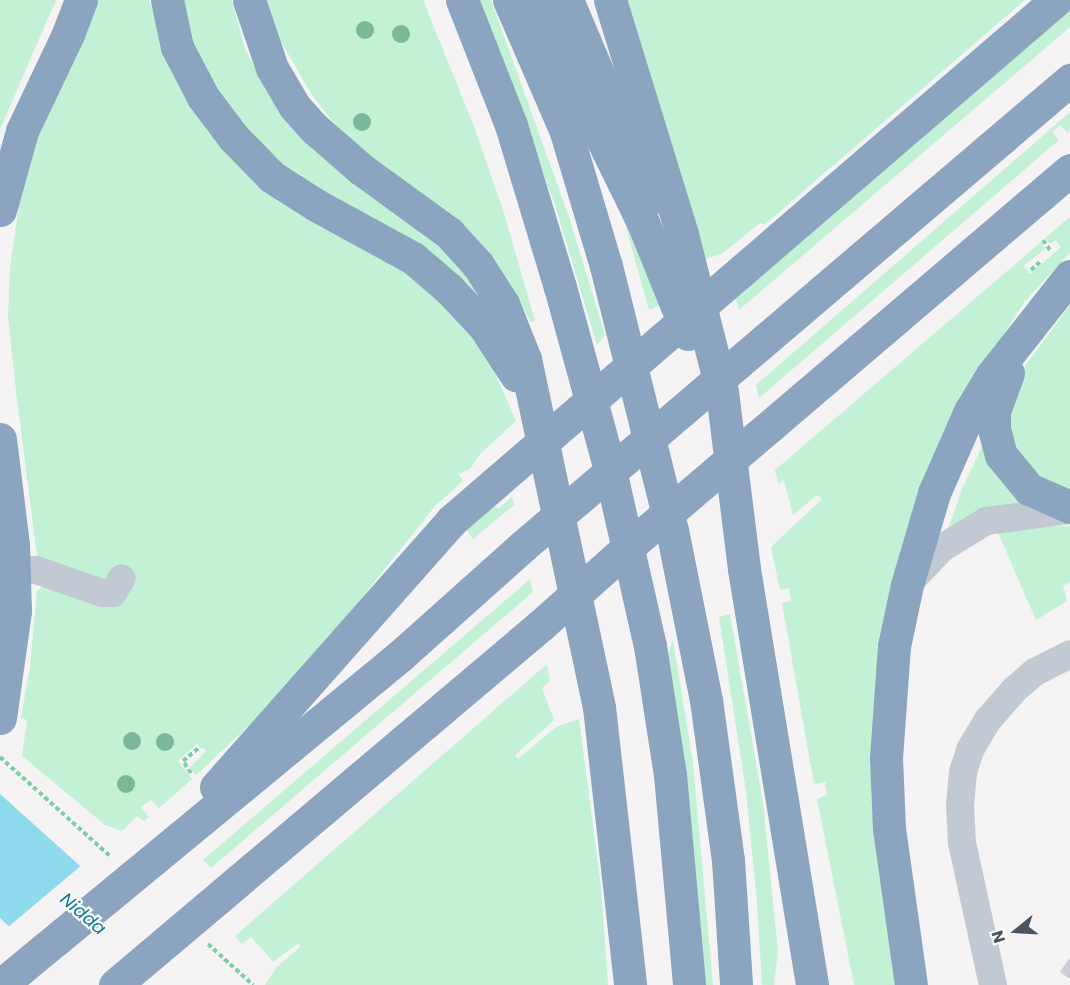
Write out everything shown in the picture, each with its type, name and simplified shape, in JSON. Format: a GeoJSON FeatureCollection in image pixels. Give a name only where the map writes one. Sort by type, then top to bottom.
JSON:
{"type":"FeatureCollection","features":[{"type":"Feature","properties":{"kind":"highway"},"geometry":{"type":"LineString","coordinates":[[0,210],[22,130],[68,34],[81,0]]}},
{"type":"Feature","properties":{"kind":"highway"},"geometry":{"type":"LineString","coordinates":[[167,0],[177,46],[203,97],[234,138],[272,177],[316,205],[414,258],[449,289],[484,326],[514,369],[546,449]]}},
{"type":"Feature","properties":{"kind":"highway"},"geometry":{"type":"LineString","coordinates":[[249,0],[272,68],[295,107],[315,129],[361,169],[449,233],[478,265],[503,304],[525,358],[600,708],[630,985]]}},
{"type":"Feature","properties":{"kind":"highway"},"geometry":{"type":"LineString","coordinates":[[462,0],[511,125],[560,287],[612,481],[650,646],[670,776],[689,985]]}},
{"type":"Feature","properties":{"kind":"highway"},"geometry":{"type":"LineString","coordinates":[[509,0],[566,132],[606,266],[672,530],[709,723],[728,860],[736,985]]}},
{"type":"Feature","properties":{"kind":"highway"},"geometry":{"type":"LineString","coordinates":[[534,0],[642,220],[688,334]]}},
{"type":"Feature","properties":{"kind":"highway"},"geometry":{"type":"LineString","coordinates":[[567,0],[657,212],[673,265],[744,569]]}},
{"type":"Feature","properties":{"kind":"highway"},"geometry":{"type":"LineString","coordinates":[[610,0],[682,234],[722,392],[744,569],[812,985]]}},
{"type":"Feature","properties":{"kind":"highway"},"geometry":{"type":"LineString","coordinates":[[155,856],[451,521],[1056,0]]}},
{"type":"Feature","properties":{"kind":"highway"},"geometry":{"type":"LineString","coordinates":[[1,985],[400,656],[523,546],[1070,80]]}},
{"type":"Feature","properties":{"kind":"highway"},"geometry":{"type":"LineString","coordinates":[[115,985],[207,910],[540,626],[634,542],[1070,170]]}},
{"type":"Feature","properties":{"kind":"highway"},"geometry":{"type":"LineString","coordinates":[[1060,264],[1027,331],[994,411],[994,429],[1001,455],[1029,489],[1070,509]]}},
{"type":"Feature","properties":{"kind":"highway"},"geometry":{"type":"LineString","coordinates":[[911,985],[889,830],[886,759],[894,646],[907,585],[934,493],[970,411],[992,375],[1027,331]]}},
{"type":"Feature","properties":{"kind":"highway"},"geometry":{"type":"LineString","coordinates":[[0,439],[14,569],[15,611],[0,718]]}},
{"type":"Feature","properties":{"kind":"lane"},"geometry":{"type":"LineString","coordinates":[[907,585],[942,549],[972,527],[1004,518],[1070,509]]}},
{"type":"Feature","properties":{"kind":"lane"},"geometry":{"type":"LineString","coordinates":[[14,569],[36,570],[102,593],[113,593],[122,578]]}},
{"type":"Feature","properties":{"kind":"lane"},"geometry":{"type":"LineString","coordinates":[[993,985],[963,843],[960,806],[963,772],[971,748],[988,720],[1014,690],[1035,672],[1070,654]]}},
{"type":"Feature","properties":{"kind":"path"},"geometry":{"type":"LineString","coordinates":[[1043,240],[1060,264]]}},
{"type":"Feature","properties":{"kind":"path"},"geometry":{"type":"LineString","coordinates":[[194,777],[183,761],[201,746]]}},
{"type":"Feature","properties":{"kind":"path"},"geometry":{"type":"LineString","coordinates":[[0,757],[100,847]]}},
{"type":"Feature","properties":{"kind":"green space"},"geometry":{"type":"Polygon","coordinates":[[[0,0],[56,0],[0,129],[0,0]]]}},
{"type":"Feature","properties":{"kind":"green space"},"geometry":{"type":"Polygon","coordinates":[[[93,0],[149,0],[172,71],[413,275],[471,336],[492,366],[516,421],[481,453],[470,469],[459,474],[463,481],[435,506],[327,642],[275,702],[196,775],[190,767],[206,751],[198,743],[178,761],[192,779],[159,808],[151,800],[141,807],[149,817],[144,821],[137,816],[122,831],[105,825],[22,756],[27,720],[21,718],[30,667],[37,590],[48,585],[37,556],[16,391],[8,317],[10,267],[22,185],[35,141],[93,0]]]}},
{"type":"Feature","properties":{"kind":"green space"},"geometry":{"type":"Polygon","coordinates":[[[176,0],[232,0],[245,49],[267,92],[289,118],[461,259],[487,310],[270,157],[196,65],[176,0]]]}},
{"type":"Feature","properties":{"kind":"green space"},"geometry":{"type":"Polygon","coordinates":[[[267,0],[423,0],[475,129],[504,213],[535,321],[531,322],[511,289],[370,160],[331,120],[310,92],[274,29],[267,0]]]}},
{"type":"Feature","properties":{"kind":"green space"},"geometry":{"type":"Polygon","coordinates":[[[480,0],[491,0],[569,217],[605,335],[597,345],[555,205],[480,0]]]}},
{"type":"Feature","properties":{"kind":"green space"},"geometry":{"type":"Polygon","coordinates":[[[618,0],[1025,0],[764,225],[760,223],[723,253],[700,261],[618,0]]]}},
{"type":"Feature","properties":{"kind":"green space"},"geometry":{"type":"Polygon","coordinates":[[[1070,6],[1070,27],[739,310],[735,296],[1070,6]]]}},
{"type":"Feature","properties":{"kind":"green space"},"geometry":{"type":"Polygon","coordinates":[[[1070,112],[1070,130],[1067,133],[1060,125],[1052,132],[1059,140],[759,398],[756,385],[1070,112]]]}},
{"type":"Feature","properties":{"kind":"green space"},"geometry":{"type":"Polygon","coordinates":[[[605,165],[660,305],[649,310],[625,224],[605,165]]]}},
{"type":"Feature","properties":{"kind":"green space"},"geometry":{"type":"Polygon","coordinates":[[[1070,217],[1070,253],[1025,301],[994,349],[897,576],[899,985],[854,985],[817,799],[827,795],[825,782],[814,784],[782,603],[791,601],[789,588],[780,590],[771,547],[822,499],[817,495],[793,515],[784,480],[778,484],[775,470],[1041,242],[1045,249],[1023,266],[1030,274],[1061,247],[1056,240],[1050,244],[1045,238],[1070,217]]]}},
{"type":"Feature","properties":{"kind":"green space"},"geometry":{"type":"Polygon","coordinates":[[[1070,305],[1070,492],[1045,481],[1030,469],[1020,456],[1009,424],[1016,384],[1026,365],[1070,305]]]}},
{"type":"Feature","properties":{"kind":"green space"},"geometry":{"type":"Polygon","coordinates":[[[984,442],[1032,502],[946,535],[962,489],[984,442]]]}},
{"type":"Feature","properties":{"kind":"green space"},"geometry":{"type":"Polygon","coordinates":[[[512,497],[514,505],[473,539],[465,528],[494,504],[498,509],[512,497]]]}},
{"type":"Feature","properties":{"kind":"green space"},"geometry":{"type":"Polygon","coordinates":[[[1070,526],[1070,582],[1063,586],[1067,601],[1036,620],[996,528],[1070,526]]]}},
{"type":"Feature","properties":{"kind":"green space"},"geometry":{"type":"Polygon","coordinates":[[[530,579],[533,592],[211,868],[203,860],[530,579]]]}},
{"type":"Feature","properties":{"kind":"green space"},"geometry":{"type":"Polygon","coordinates":[[[730,614],[763,803],[778,951],[774,985],[762,985],[757,902],[746,791],[719,617],[730,614]]]}},
{"type":"Feature","properties":{"kind":"green space"},"geometry":{"type":"Polygon","coordinates":[[[673,640],[693,763],[713,985],[705,985],[667,657],[673,640]]]}},
{"type":"Feature","properties":{"kind":"green space"},"geometry":{"type":"Polygon","coordinates":[[[547,664],[550,681],[542,688],[554,720],[515,755],[518,759],[556,727],[579,719],[601,887],[608,985],[265,985],[277,967],[300,947],[299,943],[273,962],[251,937],[242,944],[235,936],[547,664]]]}},
{"type":"Feature","properties":{"kind":"water","name":"Nidda"},"geometry":{"type":"Polygon","coordinates":[[[0,794],[211,985],[71,985],[0,918],[0,794]]]}},
{"type":"Feature","properties":{"kind":"pier"},"geometry":{"type":"Polygon","coordinates":[[[83,864],[214,985],[67,985],[7,928],[83,864]]]}},
{"type":"Feature","properties":{"kind":"building"},"geometry":{"type":"Polygon","coordinates":[[[1070,957],[1070,979],[1060,972],[1070,957]]]}}]}
